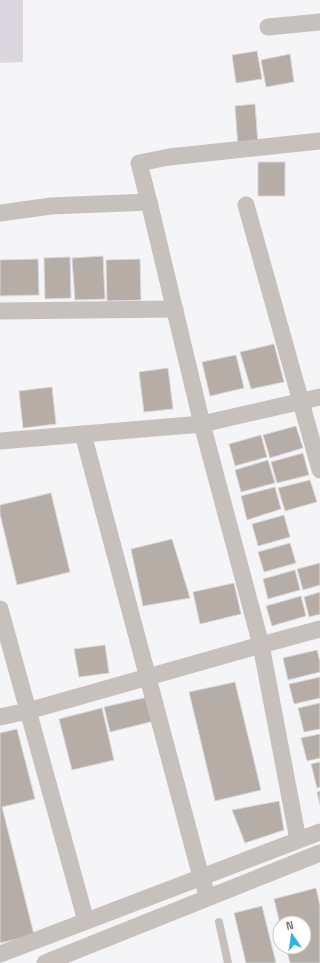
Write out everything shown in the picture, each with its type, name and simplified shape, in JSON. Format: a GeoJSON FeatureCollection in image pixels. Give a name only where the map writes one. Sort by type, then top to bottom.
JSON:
{"type":"FeatureCollection","features":[{"type":"Feature","properties":{"kind":"street"},"geometry":{"type":"LineString","coordinates":[[268,27],[320,22]]}},
{"type":"Feature","properties":{"kind":"street"},"geometry":{"type":"LineString","coordinates":[[298,840],[261,645],[202,424],[139,163],[169,157],[320,141]]}},
{"type":"Feature","properties":{"kind":"street"},"geometry":{"type":"LineString","coordinates":[[0,213],[50,206],[149,202]]}},
{"type":"Feature","properties":{"kind":"street"},"geometry":{"type":"LineString","coordinates":[[246,205],[320,470]]}},
{"type":"Feature","properties":{"kind":"street"},"geometry":{"type":"LineString","coordinates":[[0,311],[175,310]]}},
{"type":"Feature","properties":{"kind":"street"},"geometry":{"type":"LineString","coordinates":[[0,441],[202,424],[320,397]]}},
{"type":"Feature","properties":{"kind":"street"},"geometry":{"type":"LineString","coordinates":[[83,434],[201,877],[208,897]]}},
{"type":"Feature","properties":{"kind":"street"},"geometry":{"type":"LineString","coordinates":[[0,609],[86,921]]}},
{"type":"Feature","properties":{"kind":"street"},"geometry":{"type":"LineString","coordinates":[[0,717],[28,711],[261,645],[320,630]]}},
{"type":"Feature","properties":{"kind":"street"},"geometry":{"type":"LineString","coordinates":[[0,954],[320,832]]}},
{"type":"Feature","properties":{"kind":"street"},"geometry":{"type":"LineString","coordinates":[[44,963],[320,853]]}},
{"type":"Feature","properties":{"kind":"lane"},"geometry":{"type":"LineString","coordinates":[[219,922],[228,963]]}},
{"type":"Feature","properties":{"kind":"shaded area"},"geometry":{"type":"Polygon","coordinates":[[[0,0],[23,0],[23,62],[0,63],[0,0]]]}},
{"type":"Feature","properties":{"kind":"building"},"geometry":{"type":"Polygon","coordinates":[[[257,51],[262,79],[236,83],[232,55],[257,51]]]}},
{"type":"Feature","properties":{"kind":"building"},"geometry":{"type":"Polygon","coordinates":[[[290,54],[294,82],[266,87],[261,60],[290,54]]]}},
{"type":"Feature","properties":{"kind":"building"},"geometry":{"type":"Polygon","coordinates":[[[255,104],[258,145],[238,147],[235,106],[255,104]]]}},
{"type":"Feature","properties":{"kind":"building"},"geometry":{"type":"Polygon","coordinates":[[[258,162],[285,162],[285,196],[258,196],[258,162]]]}},
{"type":"Feature","properties":{"kind":"building"},"geometry":{"type":"Polygon","coordinates":[[[103,256],[105,299],[75,300],[72,258],[103,256]]]}},
{"type":"Feature","properties":{"kind":"building"},"geometry":{"type":"Polygon","coordinates":[[[70,257],[71,298],[45,299],[44,258],[70,257]]]}},
{"type":"Feature","properties":{"kind":"building"},"geometry":{"type":"Polygon","coordinates":[[[38,259],[39,295],[0,296],[0,260],[38,259]]]}},
{"type":"Feature","properties":{"kind":"building"},"geometry":{"type":"Polygon","coordinates":[[[140,259],[141,300],[107,301],[106,260],[140,259]]]}},
{"type":"Feature","properties":{"kind":"building"},"geometry":{"type":"Polygon","coordinates":[[[274,344],[284,382],[251,389],[240,352],[274,344]]]}},
{"type":"Feature","properties":{"kind":"building"},"geometry":{"type":"Polygon","coordinates":[[[236,355],[244,388],[210,396],[202,362],[236,355]]]}},
{"type":"Feature","properties":{"kind":"building"},"geometry":{"type":"Polygon","coordinates":[[[168,368],[173,409],[144,412],[139,372],[168,368]]]}},
{"type":"Feature","properties":{"kind":"building"},"geometry":{"type":"Polygon","coordinates":[[[52,387],[56,424],[23,428],[19,391],[52,387]]]}},
{"type":"Feature","properties":{"kind":"building"},"geometry":{"type":"Polygon","coordinates":[[[296,426],[303,448],[270,458],[263,435],[296,426]]]}},
{"type":"Feature","properties":{"kind":"building"},"geometry":{"type":"Polygon","coordinates":[[[261,435],[267,457],[235,466],[229,444],[261,435]]]}},
{"type":"Feature","properties":{"kind":"building"},"geometry":{"type":"Polygon","coordinates":[[[303,453],[309,475],[277,483],[271,462],[303,453]]]}},
{"type":"Feature","properties":{"kind":"building"},"geometry":{"type":"Polygon","coordinates":[[[268,460],[275,483],[241,492],[235,470],[268,460]]]}},
{"type":"Feature","properties":{"kind":"building"},"geometry":{"type":"Polygon","coordinates":[[[310,480],[317,502],[285,511],[278,488],[310,480]]]}},
{"type":"Feature","properties":{"kind":"building"},"geometry":{"type":"Polygon","coordinates":[[[275,487],[281,509],[247,520],[241,496],[275,487]]]}},
{"type":"Feature","properties":{"kind":"building"},"geometry":{"type":"Polygon","coordinates":[[[51,493],[70,572],[17,585],[0,514],[0,505],[51,493]]]}},
{"type":"Feature","properties":{"kind":"building"},"geometry":{"type":"Polygon","coordinates":[[[284,515],[290,537],[258,546],[252,524],[284,515]]]}},
{"type":"Feature","properties":{"kind":"building"},"geometry":{"type":"Polygon","coordinates":[[[172,539],[190,598],[143,606],[131,549],[172,539]]]}},
{"type":"Feature","properties":{"kind":"building"},"geometry":{"type":"Polygon","coordinates":[[[290,543],[296,563],[264,572],[258,552],[290,543]]]}},
{"type":"Feature","properties":{"kind":"building"},"geometry":{"type":"Polygon","coordinates":[[[320,563],[320,585],[303,590],[297,569],[320,563]]]}},
{"type":"Feature","properties":{"kind":"building"},"geometry":{"type":"Polygon","coordinates":[[[295,570],[300,590],[268,599],[263,579],[295,570]]]}},
{"type":"Feature","properties":{"kind":"building"},"geometry":{"type":"Polygon","coordinates":[[[234,583],[241,614],[200,624],[193,592],[234,583]]]}},
{"type":"Feature","properties":{"kind":"building"},"geometry":{"type":"Polygon","coordinates":[[[320,592],[320,614],[309,617],[304,597],[320,592]]]}},
{"type":"Feature","properties":{"kind":"building"},"geometry":{"type":"Polygon","coordinates":[[[301,596],[306,616],[272,626],[266,606],[301,596]]]}},
{"type":"Feature","properties":{"kind":"building"},"geometry":{"type":"Polygon","coordinates":[[[105,645],[109,673],[79,677],[74,649],[105,645]]]}},
{"type":"Feature","properties":{"kind":"building"},"geometry":{"type":"Polygon","coordinates":[[[317,650],[320,662],[320,672],[288,680],[283,658],[317,650]]]}},
{"type":"Feature","properties":{"kind":"building"},"geometry":{"type":"Polygon","coordinates":[[[320,677],[320,698],[294,704],[289,684],[320,677]]]}},
{"type":"Feature","properties":{"kind":"building"},"geometry":{"type":"Polygon","coordinates":[[[235,682],[261,790],[215,801],[189,692],[235,682]]]}},
{"type":"Feature","properties":{"kind":"building"},"geometry":{"type":"Polygon","coordinates":[[[148,697],[154,721],[110,732],[104,707],[148,697]]]}},
{"type":"Feature","properties":{"kind":"building"},"geometry":{"type":"Polygon","coordinates":[[[320,703],[320,729],[304,732],[298,708],[320,703]]]}},
{"type":"Feature","properties":{"kind":"building"},"geometry":{"type":"Polygon","coordinates":[[[102,708],[114,760],[72,770],[59,719],[102,708]]]}},
{"type":"Feature","properties":{"kind":"building"},"geometry":{"type":"Polygon","coordinates":[[[17,729],[35,799],[2,807],[34,935],[0,943],[0,733],[17,729]]]}},
{"type":"Feature","properties":{"kind":"building"},"geometry":{"type":"Polygon","coordinates":[[[320,734],[320,758],[307,761],[301,738],[320,734]]]}},
{"type":"Feature","properties":{"kind":"building"},"geometry":{"type":"Polygon","coordinates":[[[320,762],[320,787],[317,788],[311,764],[320,762]]]}},
{"type":"Feature","properties":{"kind":"building"},"geometry":{"type":"Polygon","coordinates":[[[320,791],[320,805],[317,792],[320,791]]]}},
{"type":"Feature","properties":{"kind":"building"},"geometry":{"type":"Polygon","coordinates":[[[279,801],[284,830],[245,843],[232,810],[279,801]]]}},
{"type":"Feature","properties":{"kind":"building"},"geometry":{"type":"Polygon","coordinates":[[[316,888],[320,906],[320,963],[290,963],[288,955],[312,955],[312,915],[278,915],[274,899],[316,888]]]}},
{"type":"Feature","properties":{"kind":"building"},"geometry":{"type":"Polygon","coordinates":[[[262,906],[272,947],[272,955],[274,955],[276,963],[246,963],[234,913],[262,906]]]}}]}
